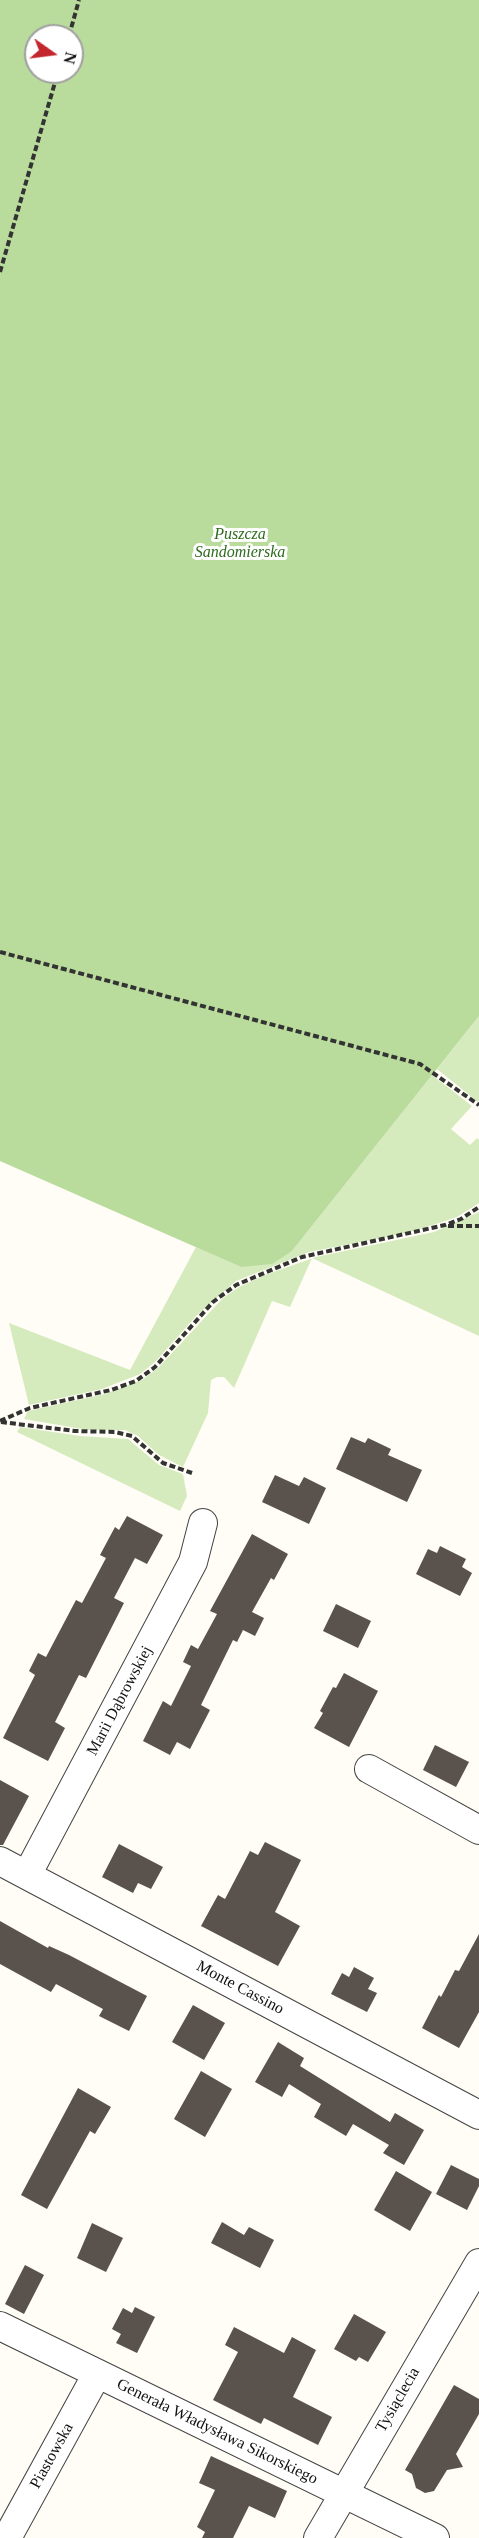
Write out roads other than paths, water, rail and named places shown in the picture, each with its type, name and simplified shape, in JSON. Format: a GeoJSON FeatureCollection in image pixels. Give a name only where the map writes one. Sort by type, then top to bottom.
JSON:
{"type":"FeatureCollection","features":[{"type":"Feature","properties":{"kind":"street","name":"Marii Dąbrowskiej"},"geometry":{"type":"LineString","coordinates":[[27,1875],[194,1562],[203,1523]]}},
{"type":"Feature","properties":{"kind":"street"},"geometry":{"type":"LineString","coordinates":[[369,1769],[479,1830]]}},
{"type":"Feature","properties":{"kind":"street","name":"Monte Cassino"},"geometry":{"type":"LineString","coordinates":[[0,1861],[479,2115]]}},
{"type":"Feature","properties":{"kind":"street","name":"Tysiąclecia"},"geometry":{"type":"LineString","coordinates":[[318,2538],[479,2263]]}},
{"type":"Feature","properties":{"kind":"street","name":"Generała Władysława Sikorskiego"},"geometry":{"type":"LineString","coordinates":[[0,2326],[435,2538]]}},
{"type":"Feature","properties":{"kind":"street","name":"Piastowska"},"geometry":{"type":"LineString","coordinates":[[7,2538],[97,2374]]}},
{"type":"Feature","properties":{"kind":"park label","name":"Puszcza Sandomierska"},"geometry":{"type":"Point","coordinates":[240,544]}}]}
